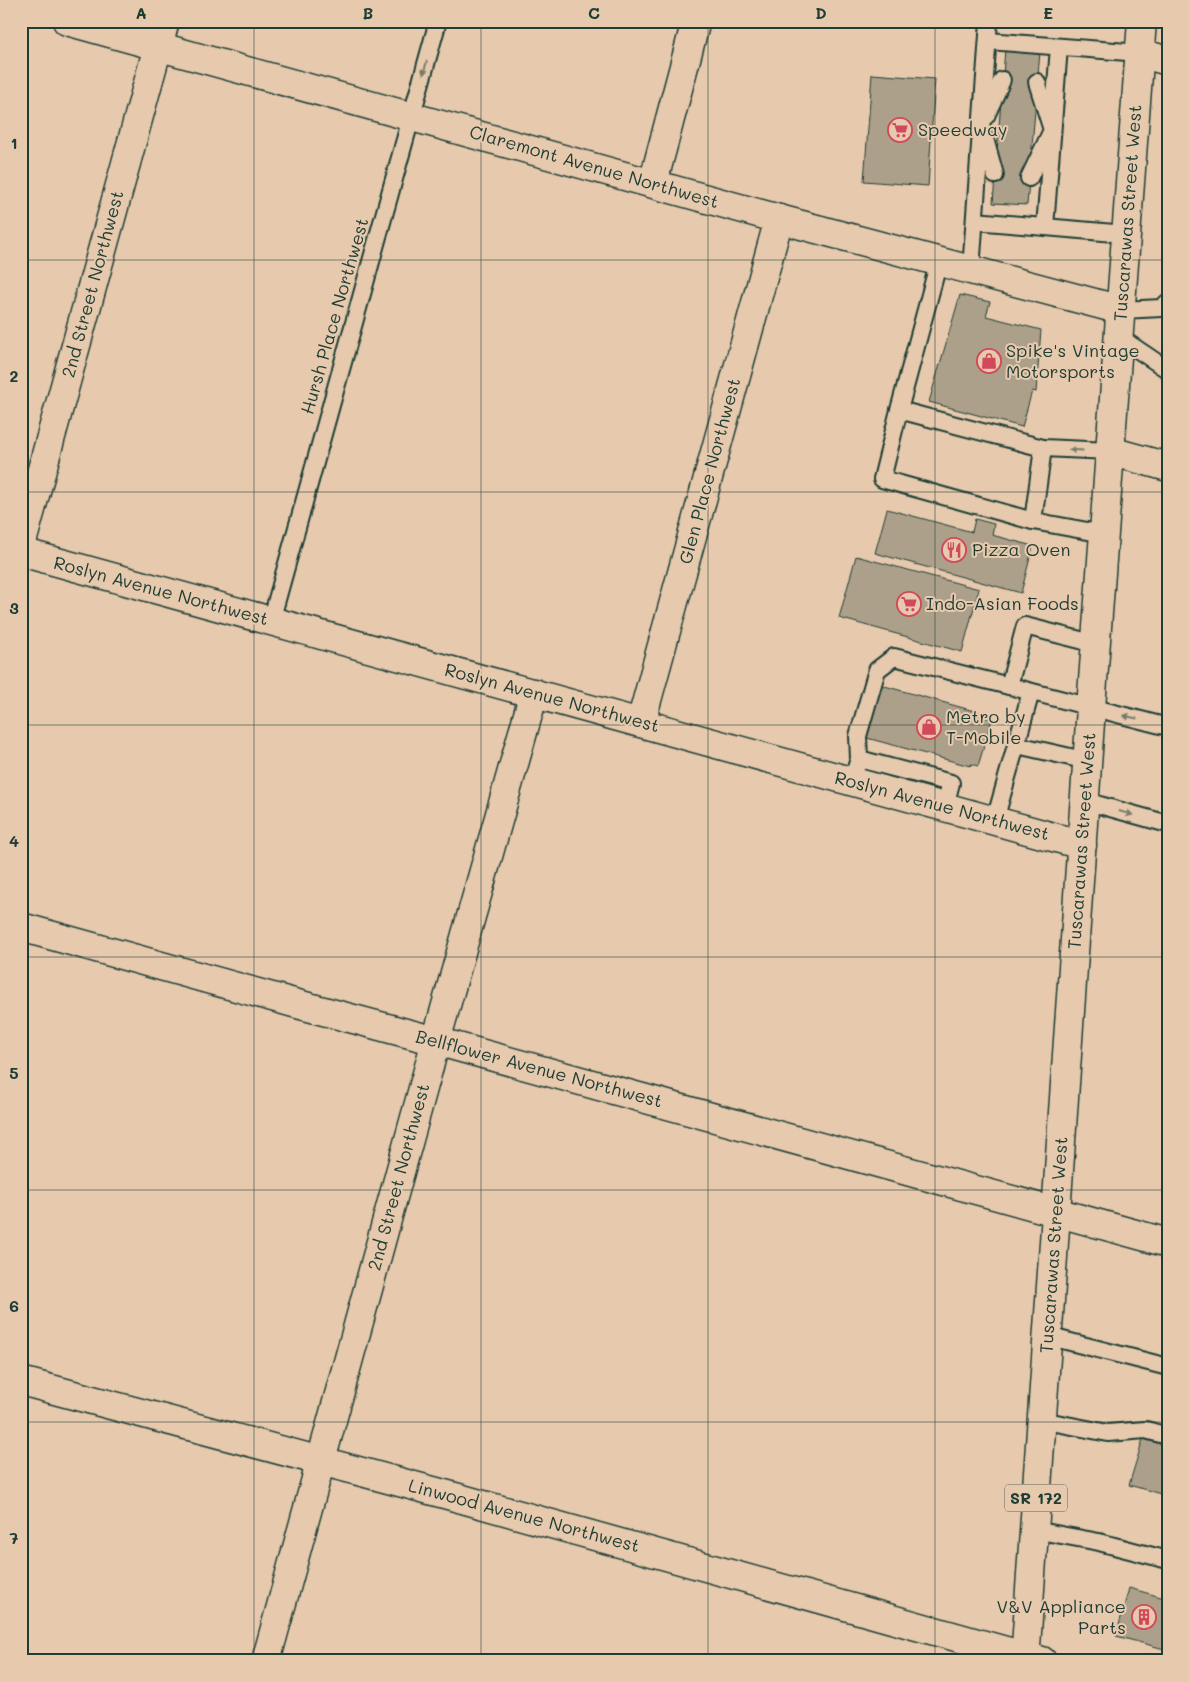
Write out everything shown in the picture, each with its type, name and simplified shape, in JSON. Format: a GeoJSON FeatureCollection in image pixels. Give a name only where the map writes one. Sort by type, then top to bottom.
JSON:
{"type":"FeatureCollection","features":[{"type":"Feature","properties":{"kind":"street","name":"Claremont Avenue Northwest"},"geometry":{"type":"LineString","coordinates":[[67,21],[161,33],[412,116],[779,219],[971,270],[1120,323]]}},
{"type":"Feature","properties":{"kind":"street"},"geometry":{"type":"LineString","coordinates":[[653,183],[696,21]]}},
{"type":"Feature","properties":{"kind":"street","name":"Tuscarawas Street West"},"geometry":{"type":"LineString","coordinates":[[1031,1659],[1034,1530],[1041,1420],[1142,21]]}},
{"type":"Feature","properties":{"kind":"street","name":"2nd Street Northwest"},"geometry":{"type":"LineString","coordinates":[[21,546],[161,33]]}},
{"type":"Feature","properties":{"kind":"street"},"geometry":{"type":"LineString","coordinates":[[1140,53],[1168,61]]}},
{"type":"Feature","properties":{"kind":"street","name":"Glen Place Northwest"},"geometry":{"type":"LineString","coordinates":[[641,722],[779,219]]}},
{"type":"Feature","properties":{"kind":"street"},"geometry":{"type":"LineString","coordinates":[[1110,451],[1168,467]]}},
{"type":"Feature","properties":{"kind":"street","name":"Roslyn Avenue Northwest"},"geometry":{"type":"LineString","coordinates":[[21,552],[641,722],[856,770],[945,806],[1082,844]]}},
{"type":"Feature","properties":{"kind":"street","name":"2nd Street Northwest"},"geometry":{"type":"LineString","coordinates":[[266,1661],[436,1041],[534,693]]}},
{"type":"Feature","properties":{"kind":"street","name":"Bellflower Avenue Northwest"},"geometry":{"type":"LineString","coordinates":[[21,927],[1168,1243]]}},
{"type":"Feature","properties":{"kind":"street","name":"Linwood Avenue Northwest"},"geometry":{"type":"LineString","coordinates":[[21,1381],[320,1462],[448,1494],[1031,1659]]}},
{"type":"Feature","properties":{"kind":"lane","name":"Hursh Place Northwest"},"geometry":{"type":"LineString","coordinates":[[271,621],[438,21]]}},
{"type":"Feature","properties":{"kind":"lane"},"geometry":{"type":"LineString","coordinates":[[971,270],[989,21]]}},
{"type":"Feature","properties":{"kind":"lane"},"geometry":{"type":"LineString","coordinates":[[988,41],[1140,53]]}},
{"type":"Feature","properties":{"kind":"lane"},"geometry":{"type":"LineString","coordinates":[[1045,227],[1059,46]]}},
{"type":"Feature","properties":{"kind":"lane"},"geometry":{"type":"LineString","coordinates":[[995,175],[981,126],[1002,80]]}},
{"type":"Feature","properties":{"kind":"lane"},"geometry":{"type":"LineString","coordinates":[[1029,178],[1052,130],[1037,82]]}},
{"type":"Feature","properties":{"kind":"lane"},"geometry":{"type":"LineString","coordinates":[[981,126],[1000,111]]}},
{"type":"Feature","properties":{"kind":"lane"},"geometry":{"type":"LineString","coordinates":[[1035,112],[1052,130]]}},
{"type":"Feature","properties":{"kind":"lane"},"geometry":{"type":"LineString","coordinates":[[981,126],[997,142]]}},
{"type":"Feature","properties":{"kind":"lane"},"geometry":{"type":"LineString","coordinates":[[1032,145],[1052,130]]}},
{"type":"Feature","properties":{"kind":"lane"},"geometry":{"type":"LineString","coordinates":[[975,221],[1126,234]]}},
{"type":"Feature","properties":{"kind":"lane"},"geometry":{"type":"LineString","coordinates":[[939,262],[898,410],[882,479],[1033,521],[1104,534]]}},
{"type":"Feature","properties":{"kind":"lane"},"geometry":{"type":"LineString","coordinates":[[1167,308],[1120,323],[1168,370]]}},
{"type":"Feature","properties":{"kind":"lane"},"geometry":{"type":"LineString","coordinates":[[898,410],[1043,448],[1110,451]]}},
{"type":"Feature","properties":{"kind":"lane"},"geometry":{"type":"LineString","coordinates":[[1033,521],[1043,448]]}},
{"type":"Feature","properties":{"kind":"lane"},"geometry":{"type":"LineString","coordinates":[[1009,686],[1024,626],[1096,644]]}},
{"type":"Feature","properties":{"kind":"lane"},"geometry":{"type":"LineString","coordinates":[[856,770],[858,736],[877,670],[894,657],[1168,726]]}},
{"type":"Feature","properties":{"kind":"lane"},"geometry":{"type":"LineString","coordinates":[[995,820],[1031,692]]}},
{"type":"Feature","properties":{"kind":"lane"},"geometry":{"type":"LineString","coordinates":[[1017,745],[1088,761]]}},
{"type":"Feature","properties":{"kind":"lane"},"geometry":{"type":"LineString","coordinates":[[1085,801],[1168,824]]}},
{"type":"Feature","properties":{"kind":"lane"},"geometry":{"type":"LineString","coordinates":[[1047,1336],[1168,1367]]}},
{"type":"Feature","properties":{"kind":"lane"},"geometry":{"type":"LineString","coordinates":[[1041,1420],[1108,1433],[1146,1430],[1168,1436]]}},
{"type":"Feature","properties":{"kind":"lane"},"geometry":{"type":"LineString","coordinates":[[1034,1530],[1099,1542],[1168,1560]]}},
{"type":"Feature","properties":{"kind":"building"},"geometry":{"type":"Polygon","coordinates":[[[1005,49],[1040,52],[1027,205],[993,203],[1005,49]]]}},
{"type":"Feature","properties":{"kind":"building","name":"Speedway"},"geometry":{"type":"Polygon","coordinates":[[[872,74],[935,79],[928,186],[864,181],[872,74]]]}},
{"type":"Feature","properties":{"kind":"building","name":"Spike's Vintage Motorsports"},"geometry":{"type":"Polygon","coordinates":[[[960,295],[990,302],[986,316],[1041,330],[1036,392],[1032,391],[1022,427],[929,402],[960,295]]]}},
{"type":"Feature","properties":{"kind":"building","name":"Pizza Oven"},"geometry":{"type":"Polygon","coordinates":[[[887,509],[972,532],[975,519],[994,524],[992,535],[1033,546],[1021,593],[875,553],[887,509]]]}},
{"type":"Feature","properties":{"kind":"building","name":"Indo-Asian Foods"},"geometry":{"type":"Polygon","coordinates":[[[856,556],[979,589],[962,652],[839,618],[856,556]]]}},
{"type":"Feature","properties":{"kind":"building"},"geometry":{"type":"Polygon","coordinates":[[[881,685],[985,714],[984,717],[992,719],[978,766],[971,764],[970,766],[867,738],[881,685]]]}},
{"type":"Feature","properties":{"kind":"building"},"geometry":{"type":"Polygon","coordinates":[[[1143,1439],[1168,1446],[1168,1496],[1129,1485],[1143,1439]]]}},
{"type":"Feature","properties":{"kind":"building","name":"V&V Appliance Parts"},"geometry":{"type":"Polygon","coordinates":[[[1129,1588],[1168,1599],[1168,1650],[1116,1636],[1129,1588]]]}},
{"type":"Feature","properties":{"kind":"place","name":"Speedway"},"geometry":{"type":"Point","coordinates":[900,130]}},
{"type":"Feature","properties":{"kind":"place","name":"Spike's Vintage Motorsports"},"geometry":{"type":"Point","coordinates":[989,361]}},
{"type":"Feature","properties":{"kind":"place","name":"Pizza Oven"},"geometry":{"type":"Point","coordinates":[954,550]}},
{"type":"Feature","properties":{"kind":"place","name":"Indo-Asian Foods"},"geometry":{"type":"Point","coordinates":[909,604]}},
{"type":"Feature","properties":{"kind":"place","name":"Metro by T-Mobile"},"geometry":{"type":"Point","coordinates":[929,727]}},
{"type":"Feature","properties":{"kind":"place","name":"V&V Appliance Parts"},"geometry":{"type":"Point","coordinates":[1144,1617]}}]}
